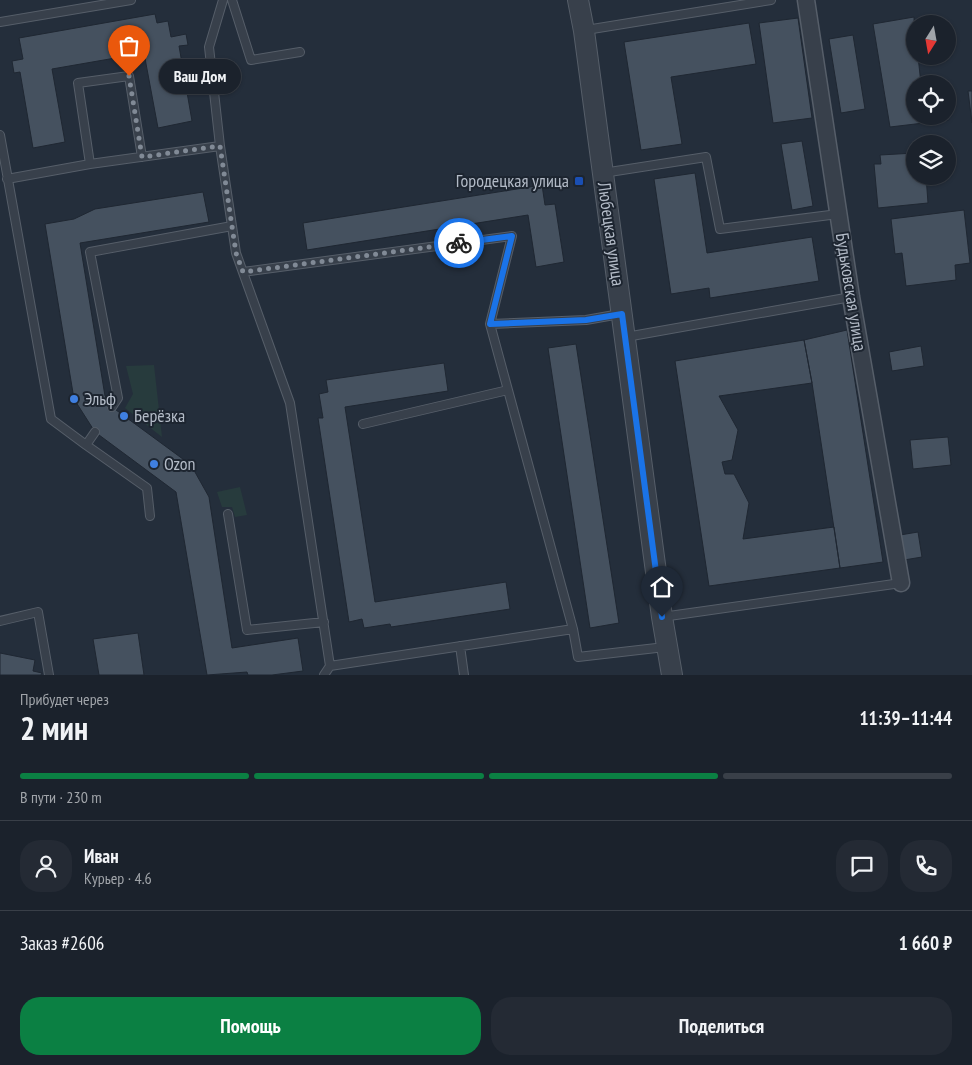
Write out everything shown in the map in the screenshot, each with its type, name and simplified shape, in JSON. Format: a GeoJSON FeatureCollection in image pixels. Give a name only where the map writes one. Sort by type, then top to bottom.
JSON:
{"type":"FeatureCollection","features":[{"type":"Feature","properties":{"kind":"street","name":"Любецкая улица"},"geometry":{"type":"LineString","coordinates":[[578,0],[584,31],[662,617],[672,675]]}},
{"type":"Feature","properties":{"kind":"street","name":"Будьковская улица"},"geometry":{"type":"LineString","coordinates":[[806,0],[851,297],[901,583]]}},
{"type":"Feature","properties":{"kind":"lane"},"geometry":{"type":"LineString","coordinates":[[0,22],[131,0]]}},
{"type":"Feature","properties":{"kind":"lane"},"geometry":{"type":"LineString","coordinates":[[222,0],[209,48],[220,146],[236,253],[290,404],[330,666],[324,675]]}},
{"type":"Feature","properties":{"kind":"lane"},"geometry":{"type":"LineString","coordinates":[[232,0],[251,60],[300,52]]}},
{"type":"Feature","properties":{"kind":"lane"},"geometry":{"type":"LineString","coordinates":[[584,31],[771,0]]}},
{"type":"Feature","properties":{"kind":"lane"},"geometry":{"type":"LineString","coordinates":[[90,164],[78,83],[129,76],[142,157]]}},
{"type":"Feature","properties":{"kind":"lane"},"geometry":{"type":"LineString","coordinates":[[0,135],[50,419],[147,488],[150,516]]}},
{"type":"Feature","properties":{"kind":"lane"},"geometry":{"type":"LineString","coordinates":[[7,179],[90,164],[220,146]]}},
{"type":"Feature","properties":{"kind":"lane"},"geometry":{"type":"LineString","coordinates":[[602,173],[706,157],[720,230],[838,214]]}},
{"type":"Feature","properties":{"kind":"lane"},"geometry":{"type":"LineString","coordinates":[[112,407],[118,398],[90,252],[232,226]]}},
{"type":"Feature","properties":{"kind":"lane"},"geometry":{"type":"LineString","coordinates":[[243,272],[512,236],[490,324],[573,629],[578,657],[667,647]]}},
{"type":"Feature","properties":{"kind":"lane"},"geometry":{"type":"LineString","coordinates":[[625,337],[851,297]]}},
{"type":"Feature","properties":{"kind":"lane"},"geometry":{"type":"LineString","coordinates":[[490,324],[586,320],[622,314]]}},
{"type":"Feature","properties":{"kind":"lane"},"geometry":{"type":"LineString","coordinates":[[363,424],[508,390]]}},
{"type":"Feature","properties":{"kind":"lane"},"geometry":{"type":"LineString","coordinates":[[86,445],[95,432]]}},
{"type":"Feature","properties":{"kind":"lane"},"geometry":{"type":"LineString","coordinates":[[228,514],[247,630],[324,622]]}},
{"type":"Feature","properties":{"kind":"lane"},"geometry":{"type":"LineString","coordinates":[[662,617],[901,583]]}},
{"type":"Feature","properties":{"kind":"lane"},"geometry":{"type":"LineString","coordinates":[[0,621],[38,612],[49,675]]}},
{"type":"Feature","properties":{"kind":"lane"},"geometry":{"type":"LineString","coordinates":[[330,666],[573,629]]}},
{"type":"Feature","properties":{"kind":"lane"},"geometry":{"type":"LineString","coordinates":[[460,646],[464,675]]}},
{"type":"Feature","properties":{"kind":"green space"},"geometry":{"type":"Polygon","coordinates":[[[154,365],[162,437],[125,408],[133,394],[126,366],[154,365]]]}},
{"type":"Feature","properties":{"kind":"green space"},"geometry":{"type":"Polygon","coordinates":[[[240,487],[247,515],[235,517],[232,507],[222,507],[217,492],[240,487]]]}},
{"type":"Feature","properties":{"kind":"building"},"geometry":{"type":"Polygon","coordinates":[[[155,14],[157,23],[168,21],[171,37],[186,34],[188,45],[179,46],[192,121],[158,128],[144,53],[52,69],[65,142],[33,148],[20,72],[14,73],[12,61],[23,59],[19,38],[155,14]]]}},
{"type":"Feature","properties":{"kind":"building"},"geometry":{"type":"Polygon","coordinates":[[[798,18],[812,118],[773,123],[759,23],[798,18]]]}},
{"type":"Feature","properties":{"kind":"building"},"geometry":{"type":"Polygon","coordinates":[[[906,18],[906,65],[919,65],[920,75],[906,75],[907,125],[890,127],[873,24],[906,18]]]}},
{"type":"Feature","properties":{"kind":"building"},"geometry":{"type":"Polygon","coordinates":[[[749,23],[756,64],[671,77],[682,144],[641,150],[624,42],[749,23]]]}},
{"type":"Feature","properties":{"kind":"building"},"geometry":{"type":"Polygon","coordinates":[[[853,35],[865,109],[841,113],[829,39],[853,35]]]}},
{"type":"Feature","properties":{"kind":"building"},"geometry":{"type":"Polygon","coordinates":[[[968,91],[972,91],[972,123],[968,91]]]}},
{"type":"Feature","properties":{"kind":"building"},"geometry":{"type":"Polygon","coordinates":[[[802,141],[813,206],[792,210],[781,144],[802,141]]]}},
{"type":"Feature","properties":{"kind":"building"},"geometry":{"type":"Polygon","coordinates":[[[906,154],[906,185],[927,185],[928,203],[878,208],[874,164],[881,164],[880,155],[906,154]]]}},
{"type":"Feature","properties":{"kind":"building"},"geometry":{"type":"Polygon","coordinates":[[[695,173],[707,253],[812,237],[819,281],[710,298],[709,288],[671,294],[654,179],[695,173]]]}},
{"type":"Feature","properties":{"kind":"building"},"geometry":{"type":"Polygon","coordinates":[[[542,185],[545,205],[555,204],[564,262],[536,267],[528,215],[307,250],[303,223],[542,185]]]}},
{"type":"Feature","properties":{"kind":"building"},"geometry":{"type":"Polygon","coordinates":[[[203,192],[209,222],[80,243],[105,396],[112,407],[191,465],[209,497],[232,648],[298,638],[303,671],[272,675],[248,675],[247,672],[207,675],[176,492],[95,432],[74,399],[45,224],[74,219],[95,209],[203,192]]]}},
{"type":"Feature","properties":{"kind":"building"},"geometry":{"type":"Polygon","coordinates":[[[964,210],[970,263],[955,265],[956,280],[906,286],[902,253],[895,254],[891,219],[964,210]]]}},
{"type":"Feature","properties":{"kind":"building"},"geometry":{"type":"Polygon","coordinates":[[[847,330],[883,562],[840,568],[804,340],[847,330]]]}},
{"type":"Feature","properties":{"kind":"building"},"geometry":{"type":"Polygon","coordinates":[[[804,340],[812,383],[719,396],[738,430],[732,460],[722,462],[725,474],[734,474],[749,503],[743,539],[834,527],[840,568],[709,586],[675,361],[804,340]]]}},
{"type":"Feature","properties":{"kind":"building"},"geometry":{"type":"Polygon","coordinates":[[[576,344],[619,623],[590,628],[548,348],[576,344]]]}},
{"type":"Feature","properties":{"kind":"building"},"geometry":{"type":"Polygon","coordinates":[[[921,346],[924,366],[892,371],[889,352],[921,346]]]}},
{"type":"Feature","properties":{"kind":"building"},"geometry":{"type":"Polygon","coordinates":[[[444,363],[448,391],[345,407],[375,602],[506,582],[510,609],[391,627],[390,624],[364,628],[362,619],[349,622],[318,418],[323,418],[319,394],[328,392],[326,380],[444,363]]]}},
{"type":"Feature","properties":{"kind":"building"},"geometry":{"type":"Polygon","coordinates":[[[948,437],[951,465],[913,469],[910,440],[948,437]]]}},
{"type":"Feature","properties":{"kind":"building"},"geometry":{"type":"Polygon","coordinates":[[[918,532],[922,557],[904,560],[900,535],[918,532]]]}},
{"type":"Feature","properties":{"kind":"building"},"geometry":{"type":"Polygon","coordinates":[[[138,633],[144,675],[99,675],[93,639],[138,633]]]}},
{"type":"Feature","properties":{"kind":"building"},"geometry":{"type":"Polygon","coordinates":[[[0,653],[35,660],[33,671],[42,673],[41,675],[0,675],[0,653]]]}},
{"type":"Feature","properties":{"kind":"way so far"},"geometry":{"type":"LineString","coordinates":[[129,76],[142,157],[220,146],[236,253],[243,272],[459,243]]}},
{"type":"Feature","properties":{"kind":"place","name":"Ваш Дом"},"geometry":{"type":"Point","coordinates":[129,76]}},
{"type":"Feature","properties":{"kind":"place","name":"Городецкая улица"},"geometry":{"type":"Point","coordinates":[579,181]}},
{"type":"Feature","properties":{"kind":"place","name":"Эльф"},"geometry":{"type":"Point","coordinates":[74,399]}},
{"type":"Feature","properties":{"kind":"place","name":"Берёзка"},"geometry":{"type":"Point","coordinates":[124,416]}},
{"type":"Feature","properties":{"kind":"place","name":"Ozon"},"geometry":{"type":"Point","coordinates":[154,464]}},
{"type":"Feature","properties":{"kind":"route"},"geometry":{"type":"LineString","coordinates":[[459,243],[512,236],[490,324],[586,320],[622,314],[662,617]]}}]}
